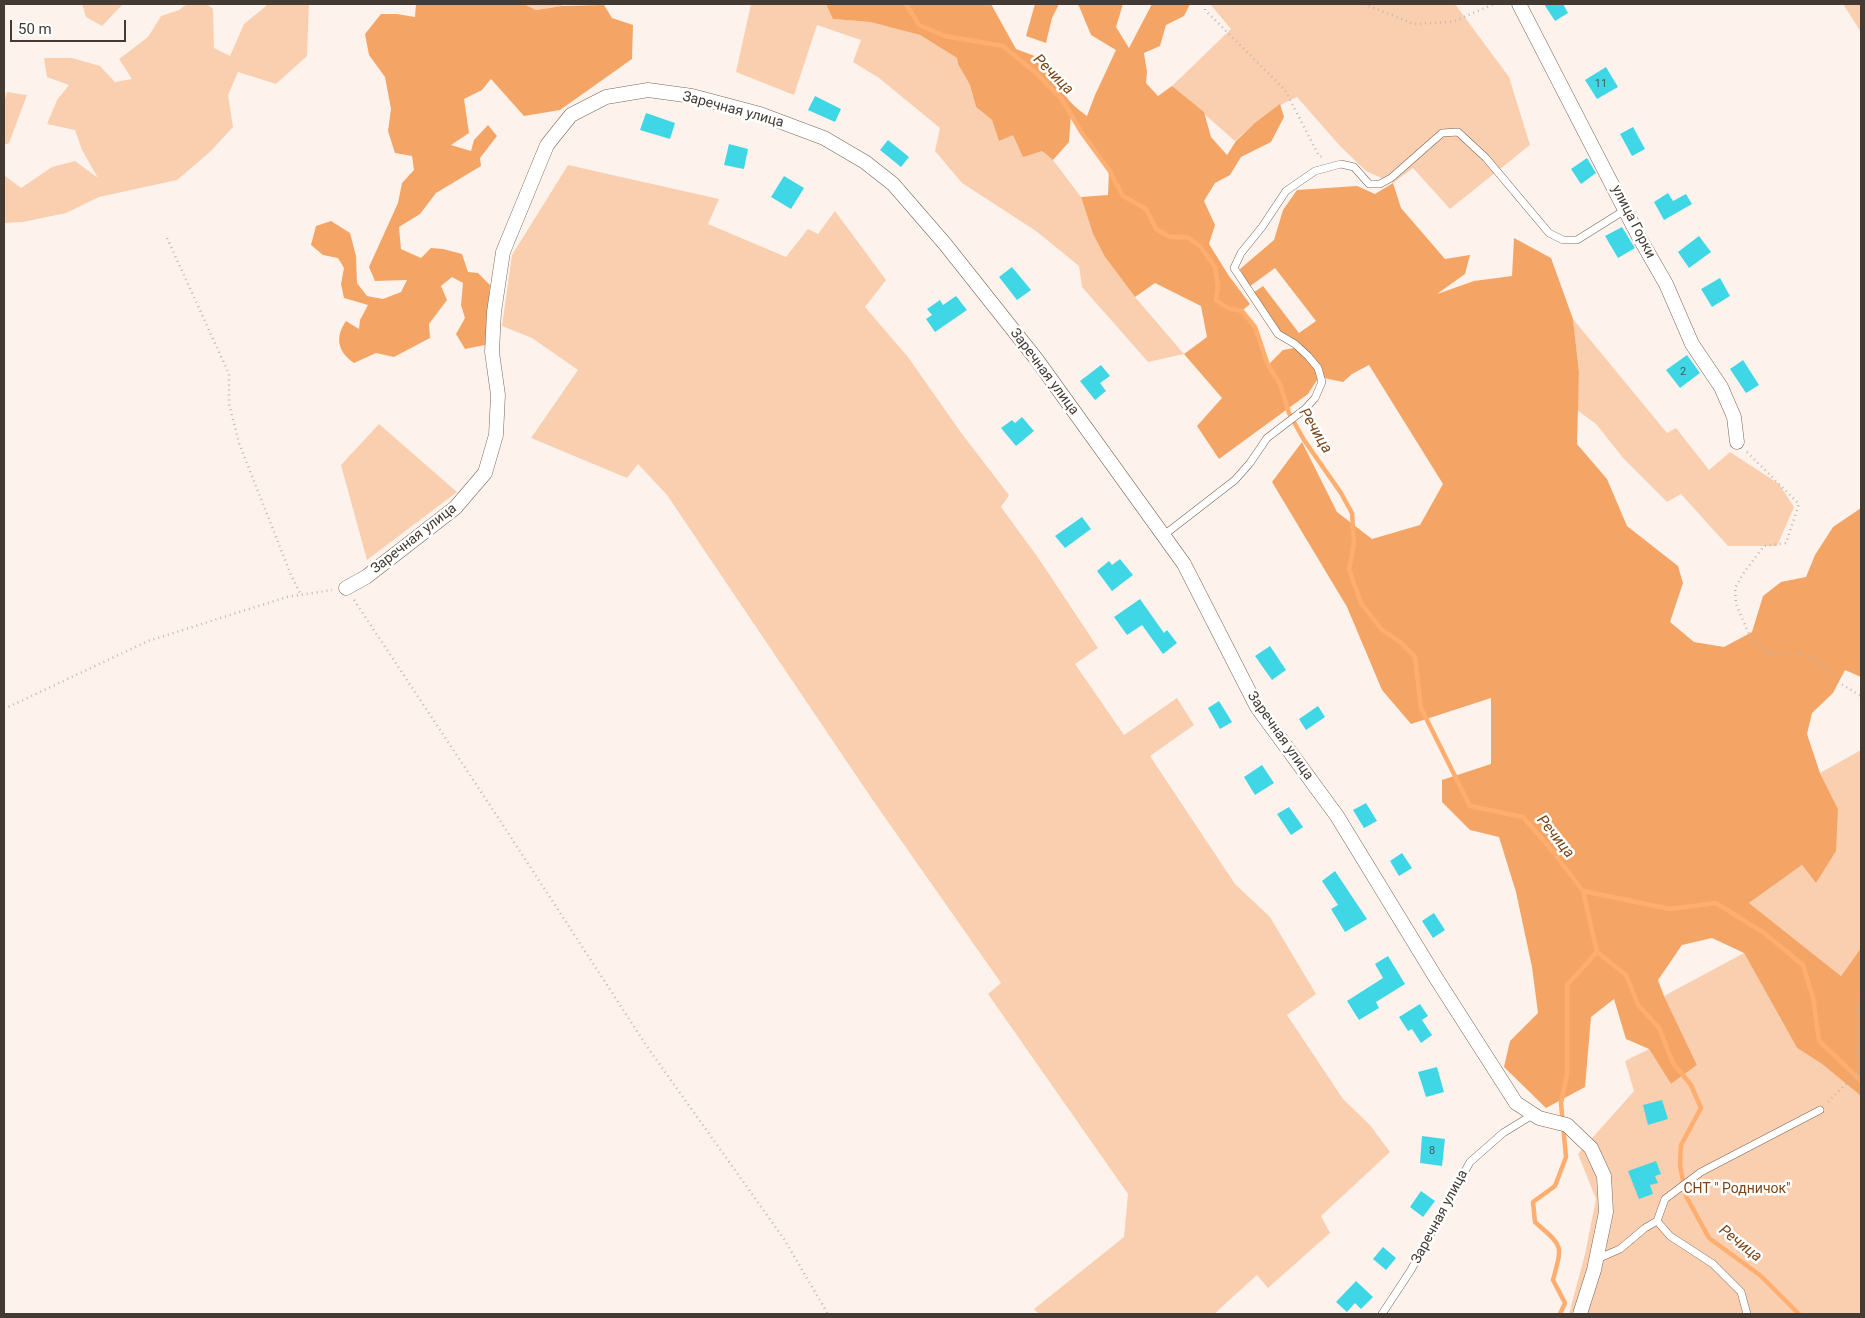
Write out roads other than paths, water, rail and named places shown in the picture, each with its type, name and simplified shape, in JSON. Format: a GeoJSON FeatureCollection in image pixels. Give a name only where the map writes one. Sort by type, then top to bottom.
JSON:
{"type":"FeatureCollection","features":[{"type":"Feature","properties":{"kind":"street","name":"улица Горки"},"geometry":{"type":"LineString","coordinates":[[1519,4],[1639,237],[1666,284],[1692,344],[1721,387],[1734,417],[1737,442]]}},
{"type":"Feature","properties":{"kind":"street","name":"Заречная улица"},"geometry":{"type":"LineString","coordinates":[[346,588],[366,577],[455,508],[485,473],[496,436],[498,395],[492,352],[494,312],[503,252],[546,145],[570,115],[606,97],[648,90],[692,96],[760,114],[824,138],[865,162],[893,184],[945,244],[1037,360],[1184,564],[1257,706],[1337,816],[1436,978],[1516,1103],[1534,1114]]}},
{"type":"Feature","properties":{"kind":"street"},"geometry":{"type":"LineString","coordinates":[[1534,1114],[1539,1118],[1567,1125],[1591,1148],[1604,1176],[1606,1212],[1596,1259],[1580,1314]]}},
{"type":"Feature","properties":{"kind":"lane"},"geometry":{"type":"LineString","coordinates":[[1164,535],[1235,480],[1268,438],[1315,398],[1322,382],[1318,368],[1295,344],[1278,334],[1234,268],[1241,253],[1262,227],[1286,191],[1315,171],[1341,164],[1354,168],[1369,184],[1380,184],[1391,178],[1442,132],[1458,132],[1486,158],[1549,233],[1563,240],[1577,240],[1626,210]]}},
{"type":"Feature","properties":{"kind":"lane"},"geometry":{"type":"LineString","coordinates":[[1596,1259],[1620,1249],[1645,1228],[1657,1221],[1665,1199],[1701,1172],[1820,1110]]}},
{"type":"Feature","properties":{"kind":"lane","name":"Заречная улица"},"geometry":{"type":"LineString","coordinates":[[1382,1314],[1411,1270],[1470,1162],[1503,1133],[1534,1114]]}},
{"type":"Feature","properties":{"kind":"lane"},"geometry":{"type":"LineString","coordinates":[[1657,1221],[1670,1236],[1713,1264],[1740,1292],[1747,1314]]}},
{"type":"Feature","properties":{"kind":"waterway","name":"Речица"},"geometry":{"type":"LineString","coordinates":[[906,4],[919,25],[945,36],[1003,46],[1036,73],[1061,98],[1082,133],[1109,170],[1123,196],[1146,209],[1156,229],[1170,237],[1187,237],[1200,246],[1215,267],[1218,286],[1216,300],[1228,308],[1242,311],[1255,327],[1268,365],[1280,384],[1289,413],[1304,440],[1341,493],[1352,513],[1354,543],[1349,569],[1361,603],[1381,629],[1400,642],[1415,657],[1421,708],[1470,806],[1523,817],[1551,849],[1583,891],[1597,952],[1626,975],[1638,1005],[1659,1028],[1673,1063],[1691,1085],[1701,1108],[1681,1145],[1680,1165],[1686,1196],[1709,1238],[1761,1276],[1799,1314]]}},
{"type":"Feature","properties":{"kind":"waterway"},"geometry":{"type":"LineString","coordinates":[[1583,891],[1670,909],[1716,903],[1764,933],[1803,965],[1813,998],[1819,1041],[1861,1081]]}},
{"type":"Feature","properties":{"kind":"waterway","name":"Речица"},"geometry":{"type":"LineString","coordinates":[[1560,1314],[1565,1303],[1553,1280],[1558,1259],[1558,1246],[1551,1236],[1535,1222],[1533,1202],[1555,1186],[1566,1157],[1561,1103],[1567,1075],[1567,985],[1597,952]]}},
{"type":"Feature","properties":{"kind":"park label","name":"СНТ \" Родничок\""},"geometry":{"type":"Point","coordinates":[1737,1189]}}]}
